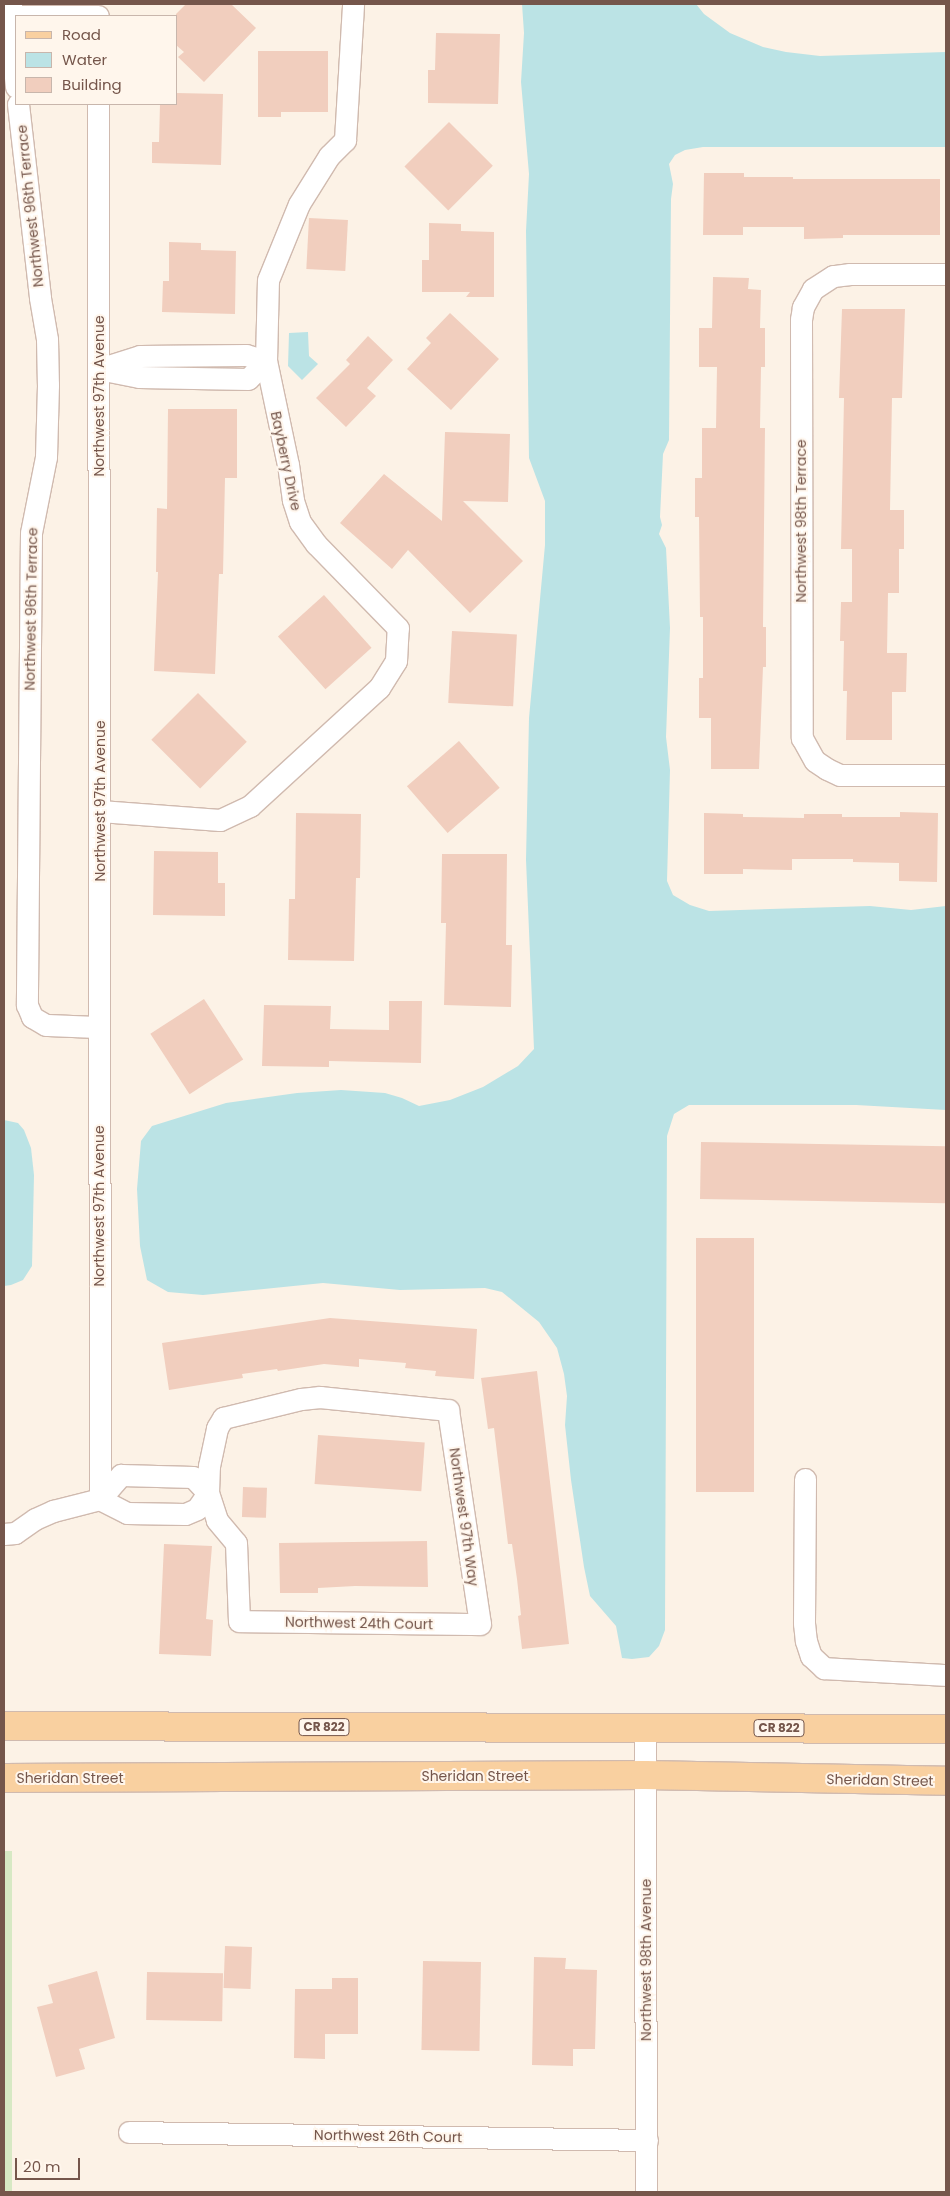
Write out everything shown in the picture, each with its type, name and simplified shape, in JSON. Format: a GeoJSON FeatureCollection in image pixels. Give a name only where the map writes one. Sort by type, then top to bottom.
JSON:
{"type":"FeatureCollection","features":[{"type":"Feature","properties":{"kind":"main road","name":"CR 822"},"geometry":{"type":"LineString","coordinates":[[4,1726],[946,1729]]}},
{"type":"Feature","properties":{"kind":"main road","name":"Sheridan Street"},"geometry":{"type":"LineString","coordinates":[[4,1778],[645,1775],[946,1781]]}},
{"type":"Feature","properties":{"kind":"street","name":"Bayberry Drive"},"geometry":{"type":"LineString","coordinates":[[100,811],[220,820],[250,806],[379,688],[396,661],[398,628],[316,544],[300,522],[293,500],[288,465],[266,361],[268,280],[299,204],[329,156],[345,140],[353,4]]}},
{"type":"Feature","properties":{"kind":"street"},"geometry":{"type":"LineString","coordinates":[[15,77],[11,39],[12,10],[84,15]]}},
{"type":"Feature","properties":{"kind":"street","name":"Northwest 96th Terrace"},"geometry":{"type":"LineString","coordinates":[[18,105],[40,298],[47,339],[48,385],[46,457],[30,533],[27,1005],[32,1017],[46,1025],[98,1027]]}},
{"type":"Feature","properties":{"kind":"street","name":"Northwest 97th Avenue"},"geometry":{"type":"LineString","coordinates":[[98,105],[100,369],[98,1027],[100,1499]]}},
{"type":"Feature","properties":{"kind":"street","name":"Northwest 98th Terrace"},"geometry":{"type":"LineString","coordinates":[[946,274],[850,274],[833,276],[821,283],[808,297],[801,319],[801,731],[804,745],[815,761],[826,769],[840,775],[946,775]]}},
{"type":"Feature","properties":{"kind":"street"},"geometry":{"type":"LineString","coordinates":[[100,369],[139,377],[248,379],[266,361]]}},
{"type":"Feature","properties":{"kind":"street","name":"Northwest 97th Way"},"geometry":{"type":"LineString","coordinates":[[208,1493],[209,1466],[217,1428],[223,1418],[302,1398],[320,1397],[448,1410],[480,1624]]}},
{"type":"Feature","properties":{"kind":"street"},"geometry":{"type":"LineString","coordinates":[[4,1534],[15,1534],[35,1519],[53,1511],[100,1499],[121,1475],[193,1477],[208,1493],[197,1509],[185,1514],[127,1513],[100,1499]]}},
{"type":"Feature","properties":{"kind":"street"},"geometry":{"type":"LineString","coordinates":[[805,1479],[804,1623],[806,1642],[811,1656],[824,1668],[946,1675]]}},
{"type":"Feature","properties":{"kind":"street","name":"Northwest 24th Court"},"geometry":{"type":"LineString","coordinates":[[208,1493],[217,1520],[236,1543],[239,1621],[480,1624]]}},
{"type":"Feature","properties":{"kind":"street","name":"Northwest 98th Avenue"},"geometry":{"type":"LineString","coordinates":[[645,1729],[646,2192]]}},
{"type":"Feature","properties":{"kind":"street","name":"Northwest 26th Court"},"geometry":{"type":"LineString","coordinates":[[129,2132],[647,2140]]}},
{"type":"Feature","properties":{"kind":"green space"},"geometry":{"type":"Polygon","coordinates":[[[4,1851],[12,1851],[12,2192],[4,2192],[4,1851]]]}},
{"type":"Feature","properties":{"kind":"water"},"geometry":{"type":"Polygon","coordinates":[[[522,4],[696,4],[704,14],[730,33],[763,47],[786,52],[820,56],[946,52],[946,147],[703,147],[685,150],[675,155],[669,164],[673,184],[671,199],[669,440],[663,454],[660,517],[662,525],[659,534],[666,548],[670,628],[666,737],[670,770],[667,881],[673,895],[690,905],[709,911],[870,906],[911,910],[946,906],[946,1110],[856,1105],[689,1105],[674,1114],[667,1136],[665,1630],[659,1646],[649,1657],[632,1659],[622,1658],[616,1626],[590,1596],[571,1480],[565,1425],[567,1396],[564,1374],[557,1348],[539,1322],[502,1292],[485,1288],[400,1290],[323,1283],[203,1295],[168,1292],[147,1280],[140,1246],[137,1189],[141,1141],[152,1126],[226,1103],[297,1093],[341,1090],[385,1093],[419,1106],[450,1100],[483,1087],[518,1066],[534,1049],[526,860],[529,718],[545,545],[545,501],[529,458],[526,231],[529,174],[521,82],[524,33],[522,4]]]}},
{"type":"Feature","properties":{"kind":"water"},"geometry":{"type":"Polygon","coordinates":[[[308,332],[309,356],[318,364],[302,380],[288,366],[289,333],[308,332]]]}},
{"type":"Feature","properties":{"kind":"water"},"geometry":{"type":"Polygon","coordinates":[[[4,1120],[18,1123],[24,1130],[31,1148],[34,1175],[32,1266],[23,1280],[4,1286],[4,1120]]]}},
{"type":"Feature","properties":{"kind":"building"},"geometry":{"type":"Polygon","coordinates":[[[186,4],[231,4],[256,28],[204,82],[178,57],[184,52],[178,47],[178,15],[176,14],[186,4]]]}},
{"type":"Feature","properties":{"kind":"building"},"geometry":{"type":"Polygon","coordinates":[[[436,33],[500,34],[498,104],[428,103],[428,70],[435,70],[436,33]]]}},
{"type":"Feature","properties":{"kind":"building"},"geometry":{"type":"Polygon","coordinates":[[[258,51],[328,51],[328,112],[281,112],[281,117],[258,117],[258,51]]]}},
{"type":"Feature","properties":{"kind":"building"},"geometry":{"type":"Polygon","coordinates":[[[178,93],[223,94],[221,165],[152,163],[152,142],[159,142],[160,105],[178,105],[178,93]]]}},
{"type":"Feature","properties":{"kind":"building"},"geometry":{"type":"Polygon","coordinates":[[[449,122],[493,166],[448,210],[404,167],[449,122]]]}},
{"type":"Feature","properties":{"kind":"building"},"geometry":{"type":"Polygon","coordinates":[[[704,173],[744,173],[744,177],[793,177],[793,179],[940,179],[940,235],[843,235],[843,238],[804,239],[804,227],[743,227],[743,235],[703,235],[704,173]]]}},
{"type":"Feature","properties":{"kind":"building"},"geometry":{"type":"Polygon","coordinates":[[[309,218],[348,220],[345,271],[306,269],[309,218]]]}},
{"type":"Feature","properties":{"kind":"building"},"geometry":{"type":"Polygon","coordinates":[[[429,223],[461,224],[461,231],[494,232],[494,297],[466,297],[470,292],[422,292],[422,260],[429,260],[429,223]]]}},
{"type":"Feature","properties":{"kind":"building"},"geometry":{"type":"Polygon","coordinates":[[[169,242],[201,243],[201,250],[236,251],[235,314],[162,312],[163,281],[169,281],[169,242]]]}},
{"type":"Feature","properties":{"kind":"building"},"geometry":{"type":"Polygon","coordinates":[[[713,277],[749,278],[748,289],[761,290],[760,328],[765,328],[765,367],[761,367],[760,428],[765,428],[763,627],[766,627],[766,667],[763,667],[759,769],[711,769],[711,718],[699,718],[699,678],[703,678],[703,617],[700,617],[699,517],[695,517],[695,478],[702,478],[702,428],[716,428],[717,367],[699,367],[699,328],[712,328],[713,277]]]}},
{"type":"Feature","properties":{"kind":"building"},"geometry":{"type":"Polygon","coordinates":[[[842,309],[905,309],[902,398],[892,398],[890,510],[904,510],[904,549],[899,549],[899,593],[888,593],[887,653],[907,653],[906,692],[892,692],[892,740],[846,740],[847,691],[843,691],[844,641],[840,641],[841,602],[852,602],[852,549],[841,549],[844,398],[839,398],[842,309]]]}},
{"type":"Feature","properties":{"kind":"building"},"geometry":{"type":"Polygon","coordinates":[[[450,313],[499,359],[451,410],[407,369],[431,343],[426,338],[450,313]]]}},
{"type":"Feature","properties":{"kind":"building"},"geometry":{"type":"Polygon","coordinates":[[[368,336],[393,360],[367,388],[376,396],[346,427],[316,398],[350,364],[346,360],[368,336]]]}},
{"type":"Feature","properties":{"kind":"building"},"geometry":{"type":"Polygon","coordinates":[[[168,409],[237,409],[237,478],[225,478],[223,574],[219,574],[215,674],[154,671],[158,572],[156,572],[157,508],[167,509],[168,409]]]}},
{"type":"Feature","properties":{"kind":"building"},"geometry":{"type":"Polygon","coordinates":[[[445,432],[510,434],[508,502],[463,501],[523,561],[470,613],[408,550],[392,569],[340,523],[384,474],[442,521],[445,432]]]}},
{"type":"Feature","properties":{"kind":"building"},"geometry":{"type":"Polygon","coordinates":[[[324,595],[372,648],[325,689],[278,636],[324,595]]]}},
{"type":"Feature","properties":{"kind":"building"},"geometry":{"type":"Polygon","coordinates":[[[452,631],[517,634],[513,706],[448,703],[452,631]]]}},
{"type":"Feature","properties":{"kind":"building"},"geometry":{"type":"Polygon","coordinates":[[[198,693],[247,742],[200,788],[151,740],[198,693]]]}},
{"type":"Feature","properties":{"kind":"building"},"geometry":{"type":"Polygon","coordinates":[[[459,741],[500,788],[448,833],[407,786],[459,741]]]}},
{"type":"Feature","properties":{"kind":"building"},"geometry":{"type":"Polygon","coordinates":[[[900,812],[938,813],[937,882],[899,881],[899,863],[853,862],[853,859],[792,859],[792,870],[743,869],[743,874],[704,874],[704,813],[743,814],[743,817],[804,818],[804,814],[842,814],[842,817],[900,817],[900,812]]]}},
{"type":"Feature","properties":{"kind":"building"},"geometry":{"type":"Polygon","coordinates":[[[296,813],[361,814],[360,878],[356,878],[354,961],[288,960],[289,899],[295,899],[296,813]]]}},
{"type":"Feature","properties":{"kind":"building"},"geometry":{"type":"Polygon","coordinates":[[[154,851],[218,852],[218,883],[225,883],[225,916],[153,915],[154,851]]]}},
{"type":"Feature","properties":{"kind":"building"},"geometry":{"type":"Polygon","coordinates":[[[442,854],[507,854],[506,945],[512,945],[511,1007],[444,1005],[446,923],[441,923],[442,854]]]}},
{"type":"Feature","properties":{"kind":"building"},"geometry":{"type":"Polygon","coordinates":[[[204,999],[243,1059],[190,1094],[150,1034],[204,999]]]}},
{"type":"Feature","properties":{"kind":"building"},"geometry":{"type":"Polygon","coordinates":[[[389,1001],[422,1001],[421,1063],[329,1061],[329,1067],[262,1066],[264,1005],[331,1006],[330,1029],[389,1030],[389,1001]]]}},
{"type":"Feature","properties":{"kind":"building"},"geometry":{"type":"Polygon","coordinates":[[[701,1142],[946,1146],[945,1203],[700,1199],[701,1142]]]}},
{"type":"Feature","properties":{"kind":"building"},"geometry":{"type":"Polygon","coordinates":[[[696,1238],[754,1238],[754,1492],[696,1492],[696,1238]]]}},
{"type":"Feature","properties":{"kind":"building"},"geometry":{"type":"Polygon","coordinates":[[[330,1318],[477,1329],[474,1379],[435,1376],[436,1371],[405,1368],[406,1363],[359,1359],[359,1367],[324,1364],[278,1371],[277,1369],[242,1374],[243,1378],[169,1390],[162,1343],[330,1318]]]}},
{"type":"Feature","properties":{"kind":"building"},"geometry":{"type":"Polygon","coordinates":[[[537,1371],[569,1644],[522,1649],[518,1616],[521,1615],[512,1544],[508,1544],[494,1428],[488,1429],[481,1378],[537,1371]]]}},
{"type":"Feature","properties":{"kind":"building"},"geometry":{"type":"Polygon","coordinates":[[[318,1435],[425,1442],[421,1491],[315,1484],[318,1435]]]}},
{"type":"Feature","properties":{"kind":"building"},"geometry":{"type":"Polygon","coordinates":[[[243,1487],[267,1488],[266,1518],[242,1517],[243,1487]]]}},
{"type":"Feature","properties":{"kind":"building"},"geometry":{"type":"Polygon","coordinates":[[[427,1541],[428,1587],[355,1586],[318,1588],[318,1593],[280,1593],[279,1543],[427,1541]]]}},
{"type":"Feature","properties":{"kind":"building"},"geometry":{"type":"Polygon","coordinates":[[[164,1544],[212,1546],[206,1619],[213,1620],[211,1656],[159,1654],[164,1544]]]}},
{"type":"Feature","properties":{"kind":"building"},"geometry":{"type":"Polygon","coordinates":[[[225,1946],[252,1947],[251,1989],[224,1988],[225,1946]]]}},
{"type":"Feature","properties":{"kind":"building"},"geometry":{"type":"Polygon","coordinates":[[[534,1957],[566,1958],[565,1969],[597,1970],[595,2049],[573,2049],[573,2066],[532,2065],[534,1957]]]}},
{"type":"Feature","properties":{"kind":"building"},"geometry":{"type":"Polygon","coordinates":[[[423,1961],[481,1962],[479,2051],[421,2050],[423,1961]]]}},
{"type":"Feature","properties":{"kind":"building"},"geometry":{"type":"Polygon","coordinates":[[[97,1971],[115,2038],[79,2049],[85,2069],[56,2077],[37,2007],[53,2003],[48,1985],[97,1971]]]}},
{"type":"Feature","properties":{"kind":"building"},"geometry":{"type":"Polygon","coordinates":[[[147,1972],[223,1973],[222,2021],[146,2020],[147,1972]]]}},
{"type":"Feature","properties":{"kind":"building"},"geometry":{"type":"Polygon","coordinates":[[[332,1978],[358,1978],[358,2034],[325,2034],[325,2059],[294,2058],[295,1989],[332,1989],[332,1978]]]}}]}
